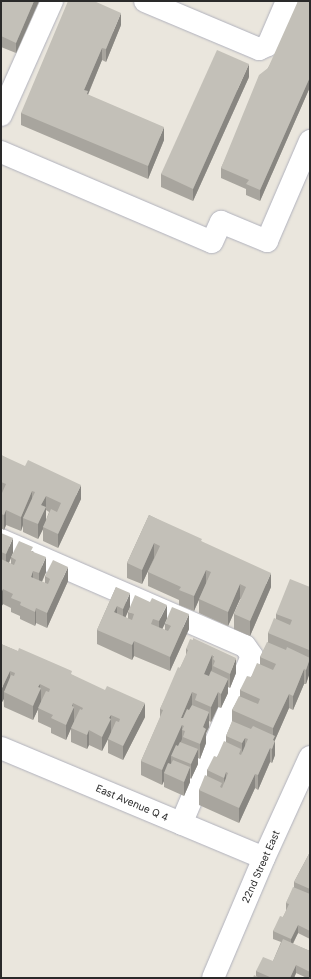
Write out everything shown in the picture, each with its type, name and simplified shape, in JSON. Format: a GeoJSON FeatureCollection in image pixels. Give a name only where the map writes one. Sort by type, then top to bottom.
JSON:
{"type":"FeatureCollection","features":[{"type":"Feature","properties":{"kind":"street"},"geometry":{"type":"LineString","coordinates":[[1,115],[52,1]]}},
{"type":"Feature","properties":{"kind":"street"},"geometry":{"type":"LineString","coordinates":[[145,1],[259,49],[268,46],[287,1]]}},
{"type":"Feature","properties":{"kind":"street"},"geometry":{"type":"LineString","coordinates":[[1,152],[212,242],[221,222],[267,241],[310,141]]}},
{"type":"Feature","properties":{"kind":"street"},"geometry":{"type":"LineString","coordinates":[[1,540],[245,646],[252,656],[181,824]]}},
{"type":"Feature","properties":{"kind":"street","name":"East Avenue Q 4"},"geometry":{"type":"LineString","coordinates":[[1,748],[264,858]]}},
{"type":"Feature","properties":{"kind":"street","name":"22nd Street East"},"geometry":{"type":"LineString","coordinates":[[213,978],[264,858],[310,757]]}},
{"type":"Feature","properties":{"kind":"building"},"geometry":{"type":"Polygon","coordinates":[[[1,1],[34,1],[16,43],[1,36],[1,1]]]}},
{"type":"Feature","properties":{"kind":"building"},"geometry":{"type":"Polygon","coordinates":[[[68,1],[94,1],[121,13],[106,49],[102,48],[84,90],[88,91],[87,94],[164,127],[148,166],[21,113],[68,1]]]}},
{"type":"Feature","properties":{"kind":"building"},"geometry":{"type":"Polygon","coordinates":[[[298,1],[310,1],[310,77],[260,190],[246,184],[249,180],[221,168],[259,75],[268,68],[298,1]]]}},
{"type":"Feature","properties":{"kind":"building"},"geometry":{"type":"Polygon","coordinates":[[[217,50],[249,64],[193,189],[161,174],[217,50]]]}},
{"type":"Feature","properties":{"kind":"building"},"geometry":{"type":"Polygon","coordinates":[[[1,455],[25,466],[28,460],[81,485],[58,534],[43,527],[51,509],[57,512],[61,503],[46,496],[41,505],[46,507],[38,524],[23,518],[35,492],[32,491],[21,517],[6,510],[4,515],[1,514],[1,493],[6,484],[1,482],[1,455]]]}},
{"type":"Feature","properties":{"kind":"building"},"geometry":{"type":"Polygon","coordinates":[[[149,515],[271,573],[250,621],[234,614],[246,587],[240,584],[228,612],[199,599],[211,572],[206,570],[194,596],[179,590],[181,587],[148,572],[160,546],[154,543],[142,570],[127,563],[149,515]]]}},
{"type":"Feature","properties":{"kind":"building"},"geometry":{"type":"Polygon","coordinates":[[[1,533],[13,538],[6,554],[1,552],[1,533]]]}},
{"type":"Feature","properties":{"kind":"building"},"geometry":{"type":"Polygon","coordinates":[[[19,541],[33,547],[31,551],[46,557],[39,573],[33,571],[31,577],[48,584],[50,579],[45,576],[53,560],[68,567],[47,613],[36,608],[35,612],[20,605],[21,602],[11,598],[13,594],[3,589],[1,593],[1,559],[14,565],[16,560],[11,557],[19,541]]]}},
{"type":"Feature","properties":{"kind":"building"},"geometry":{"type":"Polygon","coordinates":[[[290,579],[310,587],[309,650],[268,633],[274,618],[290,625],[292,620],[276,614],[290,579]]]}},
{"type":"Feature","properties":{"kind":"building"},"geometry":{"type":"Polygon","coordinates":[[[116,587],[130,593],[123,609],[117,606],[114,612],[132,620],[134,614],[128,612],[135,595],[150,602],[152,598],[167,605],[159,621],[153,619],[151,624],[168,631],[171,626],[165,623],[172,607],[189,614],[170,657],[134,641],[132,645],[97,630],[116,587]]]}},
{"type":"Feature","properties":{"kind":"building"},"geometry":{"type":"Polygon","coordinates":[[[193,638],[236,658],[230,674],[213,666],[215,661],[213,659],[214,656],[212,655],[204,674],[209,676],[211,671],[228,679],[221,694],[218,692],[211,707],[195,700],[197,694],[192,692],[181,718],[183,718],[187,709],[189,710],[192,705],[209,712],[203,727],[206,729],[200,744],[183,737],[185,731],[182,730],[184,726],[182,725],[162,770],[141,761],[163,710],[160,709],[178,667],[180,668],[188,650],[186,649],[190,639],[193,640],[193,638]]]}},
{"type":"Feature","properties":{"kind":"building"},"geometry":{"type":"Polygon","coordinates":[[[267,642],[286,650],[287,647],[310,658],[306,670],[304,669],[293,696],[289,694],[273,728],[232,710],[239,696],[258,704],[260,699],[240,690],[247,676],[251,677],[257,663],[273,670],[276,664],[260,657],[267,642]]]}},
{"type":"Feature","properties":{"kind":"building"},"geometry":{"type":"Polygon","coordinates":[[[1,644],[18,651],[19,648],[72,671],[71,674],[105,690],[107,686],[145,703],[123,746],[108,739],[116,721],[119,722],[120,719],[111,715],[109,718],[111,719],[102,737],[89,730],[87,735],[71,728],[80,709],[82,710],[83,708],[73,703],[72,706],[74,707],[66,725],[51,718],[53,715],[38,708],[46,691],[49,692],[50,689],[40,684],[38,687],[41,688],[33,706],[4,692],[11,675],[14,676],[15,673],[10,671],[1,690],[1,644]]]}},
{"type":"Feature","properties":{"kind":"building"},"geometry":{"type":"Polygon","coordinates":[[[232,721],[251,729],[253,726],[275,736],[272,749],[270,748],[258,775],[255,774],[239,808],[199,790],[205,775],[222,783],[220,787],[222,788],[228,773],[226,772],[224,778],[207,770],[214,756],[217,757],[224,741],[241,749],[239,754],[241,755],[248,739],[245,738],[242,743],[226,736],[232,721]]]}},
{"type":"Feature","properties":{"kind":"building"},"geometry":{"type":"Polygon","coordinates":[[[180,742],[198,749],[191,764],[171,756],[176,745],[178,746],[180,742]]]}},
{"type":"Feature","properties":{"kind":"building"},"geometry":{"type":"Polygon","coordinates":[[[173,760],[190,767],[184,782],[164,773],[168,763],[171,764],[173,760]]]}},
{"type":"Feature","properties":{"kind":"building"},"geometry":{"type":"Polygon","coordinates":[[[310,852],[310,889],[294,882],[310,852]]]}},
{"type":"Feature","properties":{"kind":"building"},"geometry":{"type":"Polygon","coordinates":[[[293,887],[310,894],[310,931],[298,925],[291,939],[273,931],[280,916],[283,917],[289,904],[286,903],[293,887]]]}},
{"type":"Feature","properties":{"kind":"building"},"geometry":{"type":"Polygon","coordinates":[[[283,939],[310,951],[310,972],[296,965],[290,978],[272,978],[256,971],[263,957],[273,961],[283,939]]]}},
{"type":"Feature","properties":{"kind":"building"},"geometry":{"type":"Polygon","coordinates":[[[254,975],[260,978],[253,978],[254,975]]]}}]}
